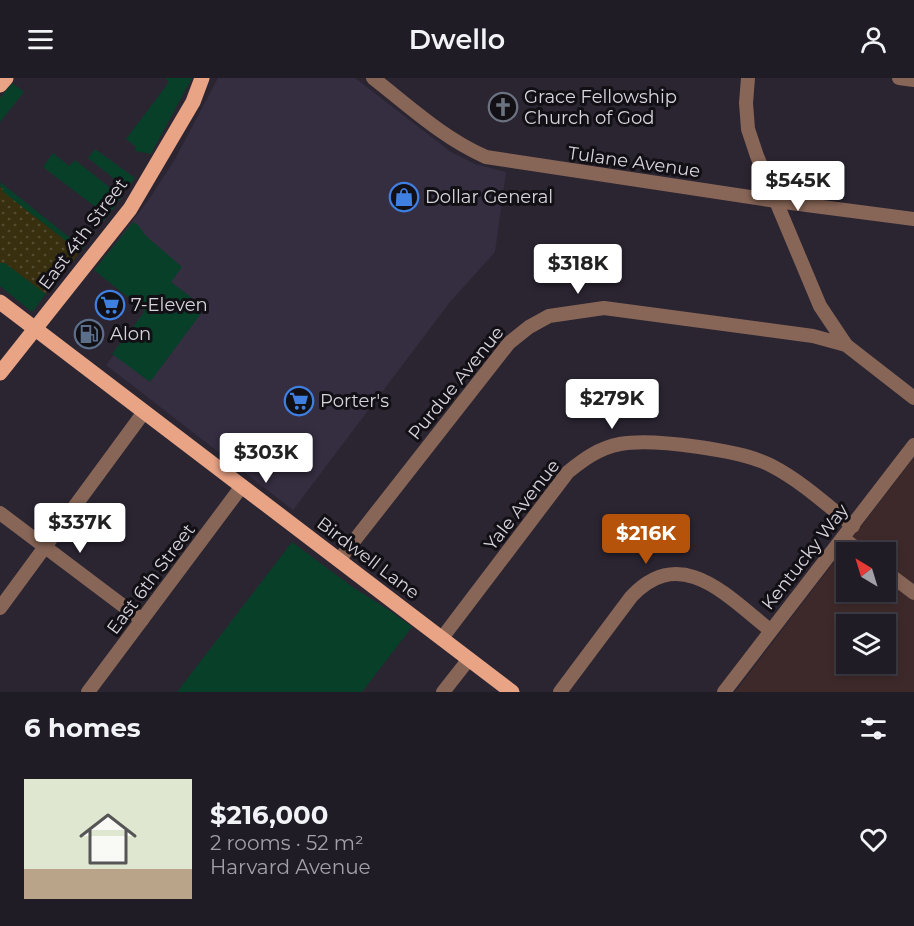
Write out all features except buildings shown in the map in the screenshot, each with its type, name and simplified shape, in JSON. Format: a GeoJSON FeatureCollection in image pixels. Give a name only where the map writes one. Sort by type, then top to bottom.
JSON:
{"type":"FeatureCollection","features":[{"type":"Feature","properties":{"kind":"main road"},"geometry":{"type":"LineString","coordinates":[[0,85],[6,78]]}},
{"type":"Feature","properties":{"kind":"main road","name":"East 4th Street"},"geometry":{"type":"LineString","coordinates":[[0,373],[130,209],[193,102],[202,78]]}},
{"type":"Feature","properties":{"kind":"main road","name":"Birdwell Lane"},"geometry":{"type":"LineString","coordinates":[[0,302],[512,692]]}},
{"type":"Feature","properties":{"kind":"street","name":"Tulane Avenue"},"geometry":{"type":"LineString","coordinates":[[373,78],[389,84],[443,134],[465,148],[486,157],[776,201],[914,219]]}},
{"type":"Feature","properties":{"kind":"street"},"geometry":{"type":"LineString","coordinates":[[748,78],[746,103],[748,129],[757,156],[820,306],[846,345]]}},
{"type":"Feature","properties":{"kind":"street"},"geometry":{"type":"LineString","coordinates":[[899,78],[914,80]]}},
{"type":"Feature","properties":{"kind":"street","name":"Purdue Avenue"},"geometry":{"type":"LineString","coordinates":[[339,560],[509,343],[529,327],[549,316],[604,308],[813,336],[846,345],[914,398]]}},
{"type":"Feature","properties":{"kind":"street"},"geometry":{"type":"LineString","coordinates":[[0,608],[144,412]]}},
{"type":"Feature","properties":{"kind":"street","name":"Yale Avenue"},"geometry":{"type":"LineString","coordinates":[[442,638],[568,472],[583,459],[596,452],[619,445],[646,442],[747,455],[789,475],[853,526]]}},
{"type":"Feature","properties":{"kind":"street","name":"Kentucky Way"},"geometry":{"type":"LineString","coordinates":[[724,692],[914,445]]}},
{"type":"Feature","properties":{"kind":"street","name":"East 6th Street"},"geometry":{"type":"LineString","coordinates":[[88,692],[242,486]]}},
{"type":"Feature","properties":{"kind":"street"},"geometry":{"type":"LineString","coordinates":[[0,513],[142,620]]}},
{"type":"Feature","properties":{"kind":"street"},"geometry":{"type":"LineString","coordinates":[[843,538],[848,542]]}},
{"type":"Feature","properties":{"kind":"street"},"geometry":{"type":"LineString","coordinates":[[560,692],[631,597],[642,585],[657,577],[676,574],[694,576],[716,587],[770,630]]}},
{"type":"Feature","properties":{"kind":"street"},"geometry":{"type":"LineString","coordinates":[[896,579],[914,593]]}},
{"type":"Feature","properties":{"kind":"street"},"geometry":{"type":"LineString","coordinates":[[443,692],[469,659]]}},
{"type":"Feature","properties":{"kind":"shaded area"},"geometry":{"type":"Polygon","coordinates":[[[218,78],[355,78],[451,152],[475,164],[506,172],[495,252],[450,302],[293,510],[106,365],[148,311],[95,270],[150,198],[175,159],[218,78]]]}},
{"type":"Feature","properties":{"kind":"shaded area"},"geometry":{"type":"Polygon","coordinates":[[[914,457],[914,692],[735,692],[836,559],[836,602],[896,602],[896,542],[849,542],[914,457]]]}},
{"type":"Feature","properties":{"kind":"green space"},"geometry":{"type":"Polygon","coordinates":[[[165,78],[192,78],[151,154],[135,151],[136,147],[126,139],[169,82],[165,78]]]}},
{"type":"Feature","properties":{"kind":"green space"},"geometry":{"type":"Polygon","coordinates":[[[12,83],[24,92],[0,122],[0,98],[12,83]]]}},
{"type":"Feature","properties":{"kind":"green space"},"geometry":{"type":"Polygon","coordinates":[[[95,149],[135,178],[127,189],[88,158],[95,149]]]}},
{"type":"Feature","properties":{"kind":"green space"},"geometry":{"type":"Polygon","coordinates":[[[53,153],[69,166],[75,160],[122,197],[105,220],[100,221],[94,216],[98,209],[43,167],[53,153]]]}},
{"type":"Feature","properties":{"kind":"green space"},"geometry":{"type":"Polygon","coordinates":[[[0,182],[74,241],[81,235],[86,245],[80,252],[1,191],[0,182]]]}},
{"type":"Feature","properties":{"kind":"green space"},"geometry":{"type":"Polygon","coordinates":[[[133,222],[182,267],[171,282],[205,308],[150,382],[112,354],[145,311],[94,270],[133,222]]]}},
{"type":"Feature","properties":{"kind":"green space"},"geometry":{"type":"Polygon","coordinates":[[[0,263],[5,263],[46,294],[32,312],[0,286],[0,263]]]}},
{"type":"Feature","properties":{"kind":"green space"},"geometry":{"type":"Polygon","coordinates":[[[292,542],[412,627],[362,692],[177,692],[292,542]]]}},
{"type":"Feature","properties":{"kind":"sand"},"geometry":{"type":"Polygon","coordinates":[[[0,187],[2,191],[80,252],[46,294],[5,263],[0,263],[0,187]]]}},
{"type":"Feature","properties":{"kind":"place","name":"Grace Fellowship Church of God"},"geometry":{"type":"Point","coordinates":[503,107]}},
{"type":"Feature","properties":{"kind":"place","name":"Dollar General"},"geometry":{"type":"Point","coordinates":[404,197]}},
{"type":"Feature","properties":{"kind":"place","name":"7-Eleven"},"geometry":{"type":"Point","coordinates":[110,305]}},
{"type":"Feature","properties":{"kind":"place","name":"Alon"},"geometry":{"type":"Point","coordinates":[89,334]}},
{"type":"Feature","properties":{"kind":"place","name":"Porter's"},"geometry":{"type":"Point","coordinates":[299,401]}}]}
